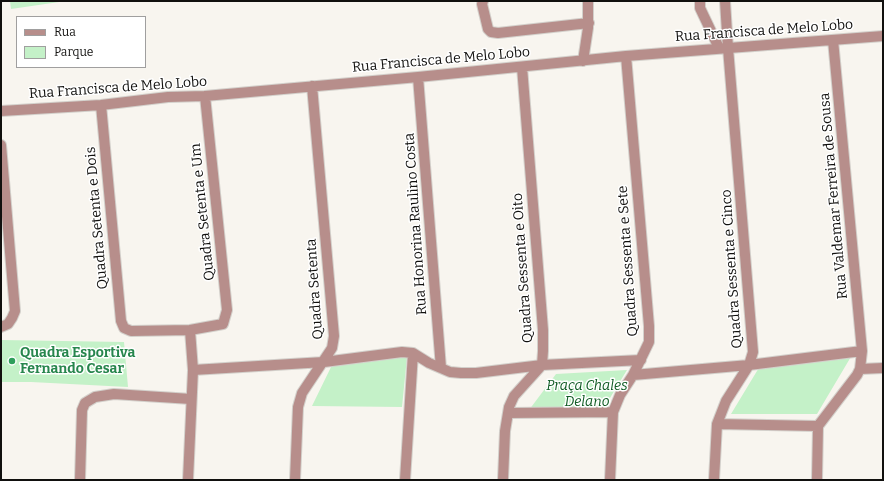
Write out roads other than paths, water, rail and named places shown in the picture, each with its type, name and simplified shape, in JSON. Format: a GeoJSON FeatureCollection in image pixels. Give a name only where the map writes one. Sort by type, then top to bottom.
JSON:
{"type":"FeatureCollection","features":[{"type":"Feature","properties":{"kind":"street"},"geometry":{"type":"LineString","coordinates":[[483,1],[482,4],[488,29],[491,32],[498,33],[589,23]]}},
{"type":"Feature","properties":{"kind":"street"},"geometry":{"type":"LineString","coordinates":[[583,60],[589,23],[588,1]]}},
{"type":"Feature","properties":{"kind":"street"},"geometry":{"type":"LineString","coordinates":[[700,1],[700,8],[723,48]]}},
{"type":"Feature","properties":{"kind":"street","name":"Quadra Sessenta e Cinco"},"geometry":{"type":"LineString","coordinates":[[714,480],[717,424],[726,401],[749,365],[753,352],[723,48],[725,1]]}},
{"type":"Feature","properties":{"kind":"street","name":"Rua Francisca de Melo Lobo"},"geometry":{"type":"LineString","coordinates":[[1,111],[101,105],[168,97],[205,96],[418,77],[626,56],[883,36]]}},
{"type":"Feature","properties":{"kind":"street","name":"Rua Valdemar Ferreira de Sousa"},"geometry":{"type":"LineString","coordinates":[[833,40],[862,351],[860,369]]}},
{"type":"Feature","properties":{"kind":"street","name":"Quadra Sessenta e Sete"},"geometry":{"type":"LineString","coordinates":[[610,480],[612,412],[620,395],[633,375],[649,342],[649,326],[626,56]]}},
{"type":"Feature","properties":{"kind":"street","name":"Quadra Sessenta e Oito"},"geometry":{"type":"LineString","coordinates":[[522,67],[543,330],[542,365]]}},
{"type":"Feature","properties":{"kind":"street","name":"Rua Honorina Raulino Costa"},"geometry":{"type":"LineString","coordinates":[[418,77],[441,368]]}},
{"type":"Feature","properties":{"kind":"street","name":"Quadra Setenta"},"geometry":{"type":"LineString","coordinates":[[295,480],[298,407],[302,393],[332,348],[334,336],[312,86]]}},
{"type":"Feature","properties":{"kind":"street","name":"Quadra Setenta e Um"},"geometry":{"type":"LineString","coordinates":[[190,330],[223,324],[227,310],[205,96]]}},
{"type":"Feature","properties":{"kind":"street","name":"Quadra Setenta e Dois"},"geometry":{"type":"LineString","coordinates":[[101,105],[121,321],[124,328],[131,331],[190,330]]}},
{"type":"Feature","properties":{"kind":"street"},"geometry":{"type":"LineString","coordinates":[[1,145],[15,310],[8,324],[1,327]]}},
{"type":"Feature","properties":{"kind":"street"},"geometry":{"type":"LineString","coordinates":[[188,480],[193,370],[190,330]]}},
{"type":"Feature","properties":{"kind":"street"},"geometry":{"type":"LineString","coordinates":[[633,375],[749,365],[862,351]]}},
{"type":"Feature","properties":{"kind":"street"},"geometry":{"type":"LineString","coordinates":[[193,370],[324,362],[402,352],[413,353],[429,363],[450,372],[476,373],[542,365],[640,360]]}},
{"type":"Feature","properties":{"kind":"street"},"geometry":{"type":"LineString","coordinates":[[405,480],[413,353]]}},
{"type":"Feature","properties":{"kind":"street"},"geometry":{"type":"LineString","coordinates":[[503,480],[505,431],[509,407],[514,396],[542,365]]}},
{"type":"Feature","properties":{"kind":"street"},"geometry":{"type":"LineString","coordinates":[[817,480],[818,426],[860,369],[883,368]]}},
{"type":"Feature","properties":{"kind":"street"},"geometry":{"type":"LineString","coordinates":[[80,480],[82,410],[86,403],[95,397],[114,394],[191,399]]}},
{"type":"Feature","properties":{"kind":"street"},"geometry":{"type":"LineString","coordinates":[[508,413],[612,412]]}},
{"type":"Feature","properties":{"kind":"street"},"geometry":{"type":"LineString","coordinates":[[717,424],[818,426]]}},
{"type":"Feature","properties":{"kind":"place","name":"Quadra Esportiva Fernando Cesar"},"geometry":{"type":"Point","coordinates":[12,361]}},
{"type":"Feature","properties":{"kind":"park label","name":"Praça Chales Delano"},"geometry":{"type":"Point","coordinates":[587,394]}}]}
